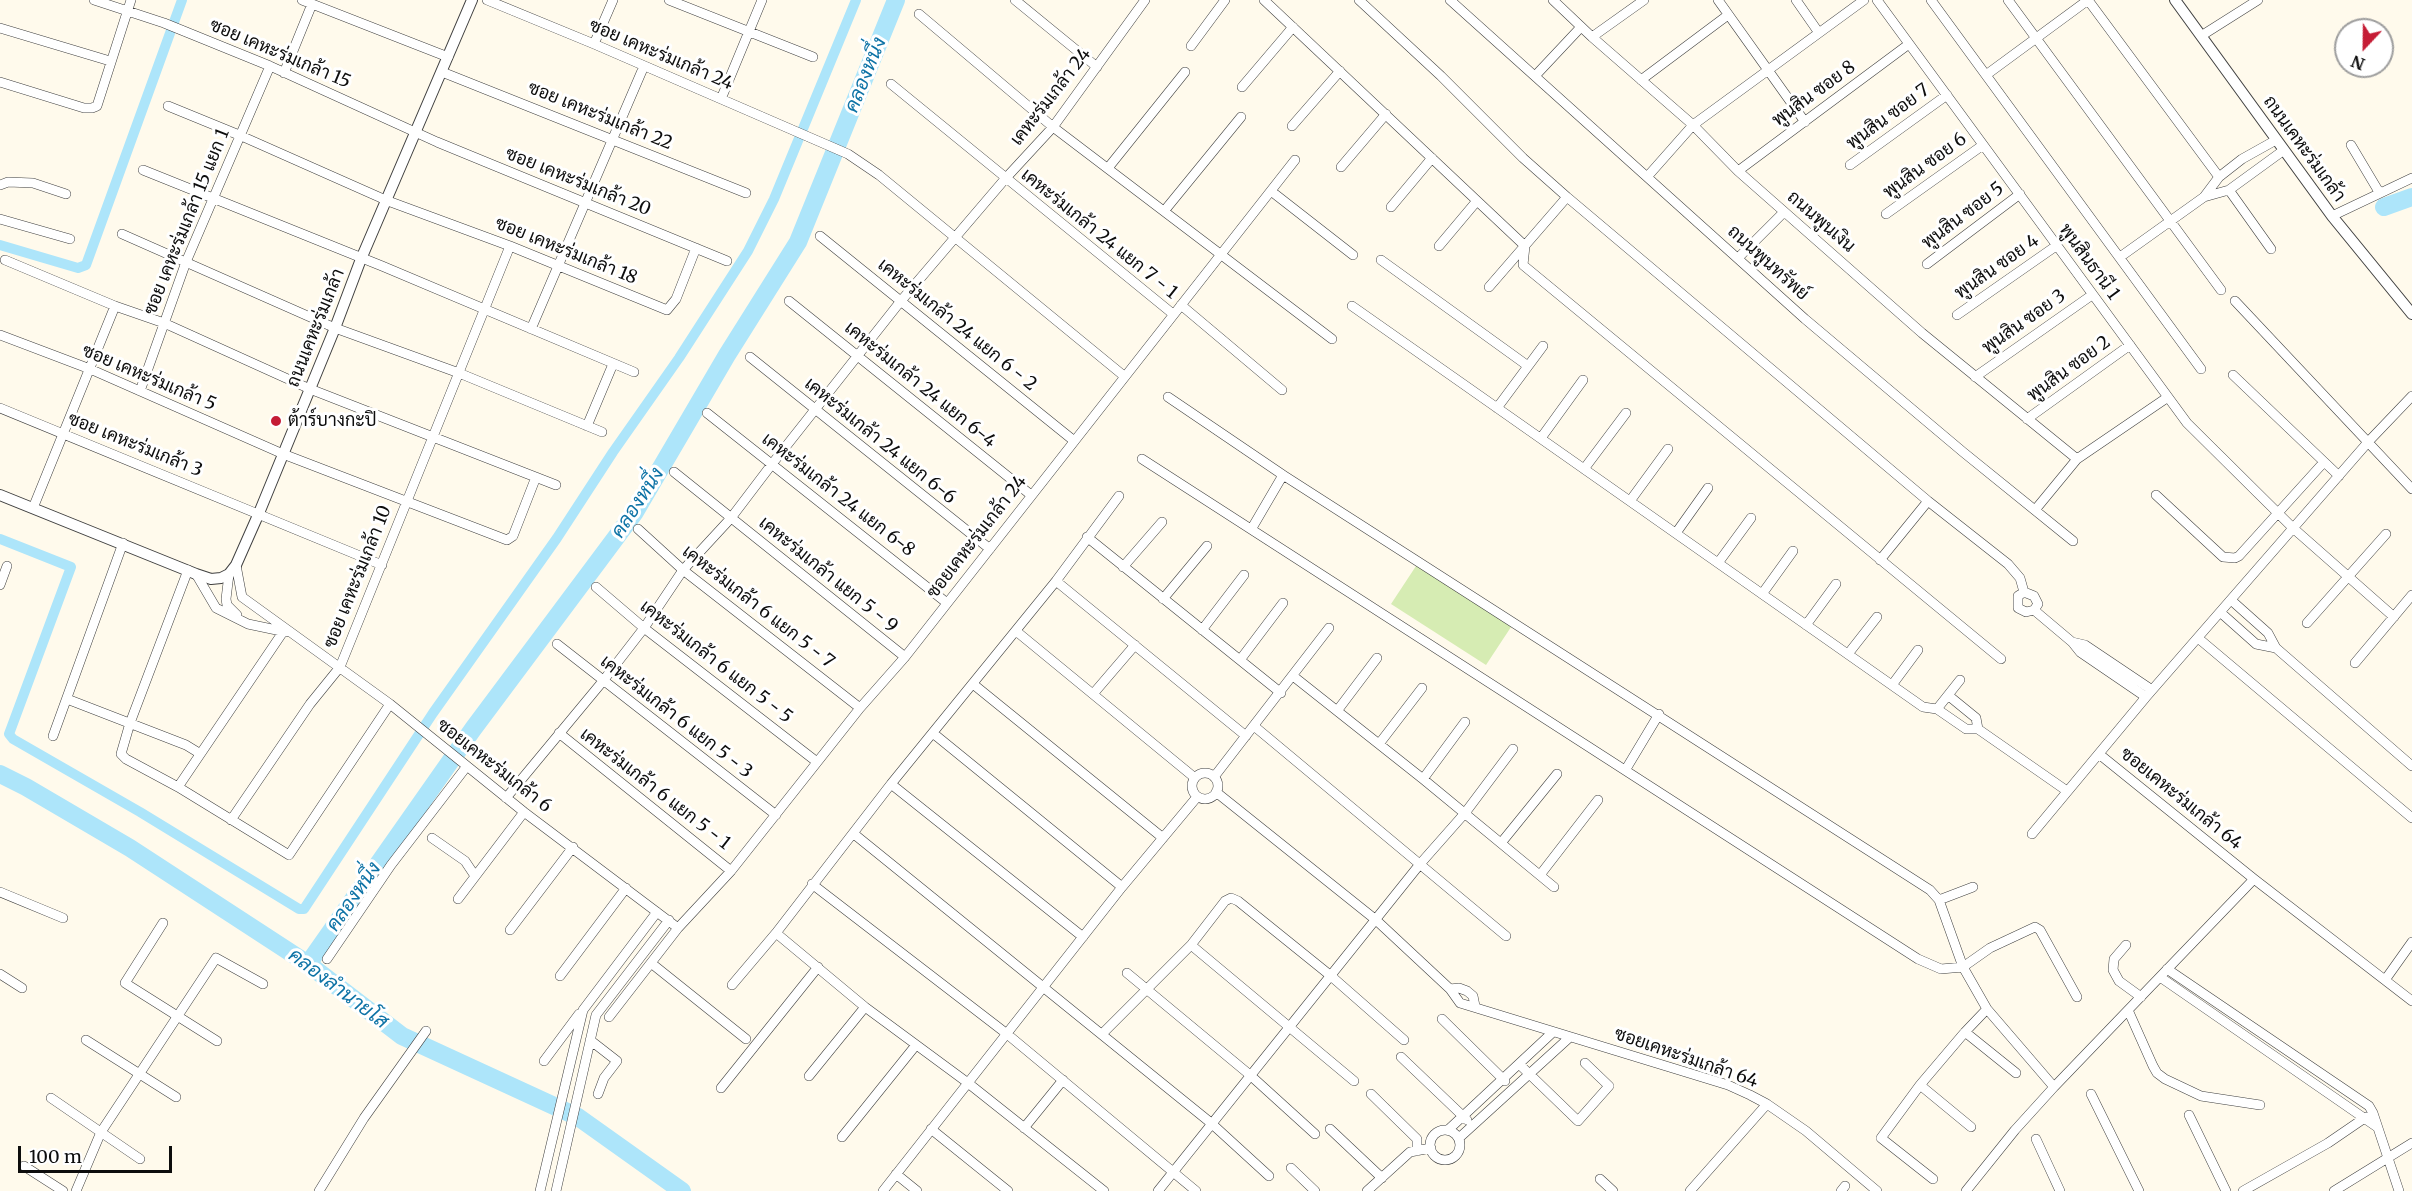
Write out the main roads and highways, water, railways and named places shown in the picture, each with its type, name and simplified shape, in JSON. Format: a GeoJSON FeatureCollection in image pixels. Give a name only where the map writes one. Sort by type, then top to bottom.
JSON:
{"type":"FeatureCollection","features":[{"type":"Feature","properties":{"kind":"waterway"},"geometry":{"type":"LineString","coordinates":[[0,245],[78,268],[86,265],[182,0]]}},
{"type":"Feature","properties":{"kind":"waterway"},"geometry":{"type":"LineString","coordinates":[[0,539],[71,567],[9,734],[13,739],[140,812],[299,909],[304,909],[433,713],[557,538],[613,452],[679,358],[748,251],[774,199],[856,0]]}},
{"type":"Feature","properties":{"kind":"waterway","name":"คลองหนึ่ง"},"geometry":{"type":"LineString","coordinates":[[308,964],[473,729],[635,512],[727,355],[798,242],[896,0]]}},
{"type":"Feature","properties":{"kind":"waterway"},"geometry":{"type":"LineString","coordinates":[[2384,207],[2412,197]]}},
{"type":"Feature","properties":{"kind":"waterway","name":"คลองลำนายโส"},"geometry":{"type":"LineString","coordinates":[[0,774],[130,848],[308,964],[402,1036],[578,1117],[682,1191]]}},
{"type":"Feature","properties":{"kind":"place","name":"ต้าร์บางกะปิ"},"geometry":{"type":"Point","coordinates":[276,421]}}]}
